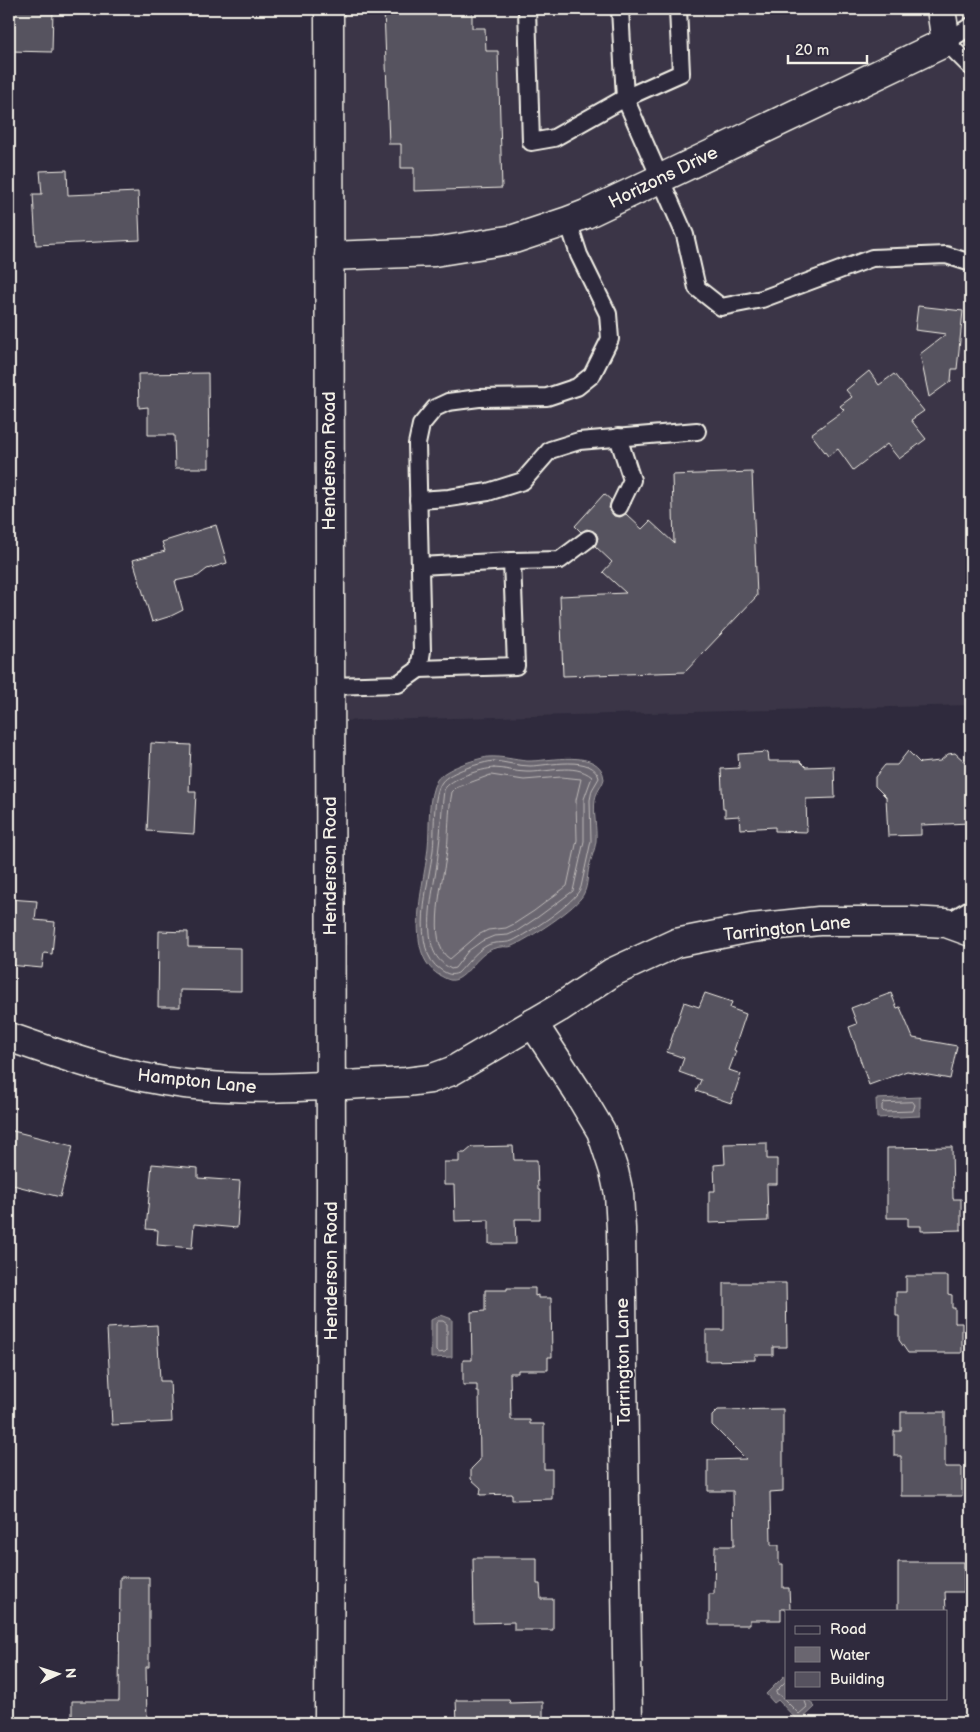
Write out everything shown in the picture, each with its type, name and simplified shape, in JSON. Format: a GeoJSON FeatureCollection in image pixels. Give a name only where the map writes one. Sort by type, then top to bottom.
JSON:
{"type":"FeatureCollection","features":[{"type":"Feature","properties":{"kind":"street","name":"Henderson Road"},"geometry":{"type":"LineString","coordinates":[[329,9],[330,1723]]}},
{"type":"Feature","properties":{"kind":"street"},"geometry":{"type":"LineString","coordinates":[[942,9],[946,42]]}},
{"type":"Feature","properties":{"kind":"street","name":"Horizons Drive"},"geometry":{"type":"LineString","coordinates":[[329,256],[434,252],[514,239],[568,221],[946,42]]}},
{"type":"Feature","properties":{"kind":"street","name":"Tarrington Lane"},"geometry":{"type":"LineString","coordinates":[[330,1085],[406,1082],[430,1079],[452,1071],[613,972],[676,943],[751,928],[819,921],[910,921],[959,928]]}},
{"type":"Feature","properties":{"kind":"street","name":"Tarrington Lane"},"geometry":{"type":"LineString","coordinates":[[532,1023],[579,1094],[600,1132],[614,1171],[619,1194],[628,1723]]}},
{"type":"Feature","properties":{"kind":"street","name":"Hampton Lane"},"geometry":{"type":"LineString","coordinates":[[9,1037],[66,1057],[117,1071],[184,1084],[245,1088],[330,1085]]}},
{"type":"Feature","properties":{"kind":"lane"},"geometry":{"type":"LineString","coordinates":[[527,9],[531,142],[554,138],[625,98],[681,73],[678,9]]}},
{"type":"Feature","properties":{"kind":"lane"},"geometry":{"type":"LineString","coordinates":[[620,9],[625,98],[685,235],[697,288],[721,307],[762,299],[872,258],[946,255],[971,263]]}},
{"type":"Feature","properties":{"kind":"lane"},"geometry":{"type":"LineString","coordinates":[[971,26],[946,42],[971,67]]}},
{"type":"Feature","properties":{"kind":"lane"},"geometry":{"type":"LineString","coordinates":[[419,669],[422,651],[417,444],[421,425],[435,408],[448,402],[479,398],[548,397],[577,388],[592,375],[610,340],[608,314],[579,254],[568,221]]}},
{"type":"Feature","properties":{"kind":"lane"},"geometry":{"type":"LineString","coordinates":[[418,500],[449,498],[488,492],[515,484],[523,481],[550,450],[579,441],[698,430]]}},
{"type":"Feature","properties":{"kind":"lane"},"geometry":{"type":"LineString","coordinates":[[618,438],[632,480],[619,507]]}},
{"type":"Feature","properties":{"kind":"lane"},"geometry":{"type":"LineString","coordinates":[[420,566],[560,560],[588,539]]}},
{"type":"Feature","properties":{"kind":"lane"},"geometry":{"type":"LineString","coordinates":[[330,686],[398,684],[419,669],[516,666],[512,561]]}},
{"type":"Feature","properties":{"kind":"lane"},"geometry":{"type":"LineString","coordinates":[[959,928],[971,908]]}},
{"type":"Feature","properties":{"kind":"shaded area"},"geometry":{"type":"Polygon","coordinates":[[[332,9],[971,9],[971,705],[333,721],[332,9]]]}},
{"type":"Feature","properties":{"kind":"water"},"geometry":{"type":"Polygon","coordinates":[[[488,757],[527,761],[572,758],[594,763],[601,769],[604,779],[595,800],[595,844],[584,893],[573,906],[552,923],[519,943],[511,947],[493,949],[485,953],[462,976],[450,980],[439,975],[428,964],[421,950],[418,934],[418,916],[428,847],[432,795],[437,780],[446,772],[468,762],[488,757]]]}},
{"type":"Feature","properties":{"kind":"water"},"geometry":{"type":"Polygon","coordinates":[[[920,1097],[920,1116],[877,1118],[876,1099],[920,1097]]]}},
{"type":"Feature","properties":{"kind":"water"},"geometry":{"type":"Polygon","coordinates":[[[441,1315],[452,1319],[452,1357],[431,1358],[431,1320],[441,1315]]]}},
{"type":"Feature","properties":{"kind":"water"},"geometry":{"type":"Polygon","coordinates":[[[785,1675],[785,1700],[809,1700],[815,1707],[799,1722],[778,1700],[774,1703],[766,1694],[785,1675]]]}},
{"type":"Feature","properties":{"kind":"building"},"geometry":{"type":"Polygon","coordinates":[[[11,9],[53,9],[52,52],[10,51],[11,9]]]}},
{"type":"Feature","properties":{"kind":"building"},"geometry":{"type":"Polygon","coordinates":[[[384,9],[472,9],[472,28],[485,28],[486,51],[498,51],[502,188],[414,191],[414,168],[401,168],[401,144],[389,144],[384,9]]]}},
{"type":"Feature","properties":{"kind":"building"},"geometry":{"type":"Polygon","coordinates":[[[67,170],[68,195],[138,192],[140,240],[36,245],[33,194],[42,194],[40,171],[67,170]]]}},
{"type":"Feature","properties":{"kind":"building"},"geometry":{"type":"Polygon","coordinates":[[[918,306],[963,311],[957,369],[952,369],[951,381],[929,397],[920,354],[946,334],[915,330],[918,306]]]}},
{"type":"Feature","properties":{"kind":"building"},"geometry":{"type":"Polygon","coordinates":[[[869,371],[879,385],[894,374],[924,411],[911,420],[926,439],[899,459],[887,444],[853,470],[838,449],[828,456],[811,434],[844,410],[840,406],[852,397],[846,390],[869,371]]]}},
{"type":"Feature","properties":{"kind":"building"},"geometry":{"type":"Polygon","coordinates":[[[208,373],[209,468],[175,468],[174,435],[148,435],[148,407],[139,408],[138,374],[208,373]]]}},
{"type":"Feature","properties":{"kind":"building"},"geometry":{"type":"Polygon","coordinates":[[[752,472],[757,596],[685,672],[563,676],[560,596],[626,593],[603,572],[612,562],[595,546],[598,538],[596,533],[587,529],[581,532],[575,526],[604,494],[611,500],[609,508],[614,516],[620,517],[626,514],[642,529],[650,521],[674,543],[672,475],[752,472]]]}},
{"type":"Feature","properties":{"kind":"building"},"geometry":{"type":"Polygon","coordinates":[[[216,525],[227,563],[207,569],[198,576],[175,581],[183,610],[152,622],[133,560],[165,551],[162,542],[216,525]]]}},
{"type":"Feature","properties":{"kind":"building"},"geometry":{"type":"Polygon","coordinates":[[[151,743],[191,745],[189,792],[196,792],[194,834],[147,831],[151,743]]]}},
{"type":"Feature","properties":{"kind":"building"},"geometry":{"type":"Polygon","coordinates":[[[908,751],[920,763],[940,761],[948,754],[955,753],[965,762],[971,761],[971,823],[921,825],[921,835],[888,836],[886,797],[875,786],[875,777],[885,765],[897,765],[908,751]]]}},
{"type":"Feature","properties":{"kind":"building"},"geometry":{"type":"Polygon","coordinates":[[[768,752],[769,761],[800,761],[806,767],[834,766],[835,798],[806,799],[807,832],[775,831],[775,827],[740,829],[739,816],[725,817],[721,769],[739,768],[738,754],[768,752]]]}},
{"type":"Feature","properties":{"kind":"building"},"geometry":{"type":"Polygon","coordinates":[[[9,899],[37,901],[35,920],[55,922],[52,954],[44,953],[42,968],[9,965],[9,899]]]}},
{"type":"Feature","properties":{"kind":"building"},"geometry":{"type":"Polygon","coordinates":[[[159,931],[188,932],[188,947],[241,948],[241,991],[180,990],[180,1007],[158,1007],[159,931]]]}},
{"type":"Feature","properties":{"kind":"building"},"geometry":{"type":"Polygon","coordinates":[[[705,993],[732,1002],[730,1008],[746,1014],[729,1070],[741,1074],[731,1103],[696,1091],[701,1080],[679,1072],[684,1058],[667,1052],[684,1002],[699,1007],[705,993]]]}},
{"type":"Feature","properties":{"kind":"building"},"geometry":{"type":"Polygon","coordinates":[[[891,993],[897,1008],[900,1007],[913,1038],[957,1046],[950,1079],[907,1071],[869,1085],[849,1027],[857,1024],[851,1008],[891,993]]]}},
{"type":"Feature","properties":{"kind":"building"},"geometry":{"type":"Polygon","coordinates":[[[9,1130],[73,1146],[60,1197],[9,1184],[9,1130]]]}},
{"type":"Feature","properties":{"kind":"building"},"geometry":{"type":"Polygon","coordinates":[[[767,1143],[767,1159],[777,1159],[777,1184],[767,1184],[768,1221],[709,1223],[709,1191],[715,1191],[714,1165],[725,1164],[724,1144],[767,1143]]]}},
{"type":"Feature","properties":{"kind":"building"},"geometry":{"type":"Polygon","coordinates":[[[513,1146],[514,1160],[537,1160],[540,1219],[515,1219],[516,1244],[489,1244],[489,1220],[455,1221],[454,1185],[444,1185],[444,1162],[459,1162],[459,1153],[465,1153],[472,1147],[513,1146]]]}},
{"type":"Feature","properties":{"kind":"building"},"geometry":{"type":"Polygon","coordinates":[[[952,1147],[953,1199],[961,1199],[961,1230],[921,1231],[921,1226],[908,1226],[908,1218],[887,1218],[887,1148],[952,1147]]]}},
{"type":"Feature","properties":{"kind":"building"},"geometry":{"type":"Polygon","coordinates":[[[152,1164],[198,1168],[198,1178],[240,1181],[237,1228],[194,1224],[192,1248],[157,1245],[158,1230],[146,1229],[152,1164]]]}},
{"type":"Feature","properties":{"kind":"building"},"geometry":{"type":"Polygon","coordinates":[[[906,1276],[948,1276],[948,1294],[952,1295],[952,1308],[955,1308],[955,1323],[962,1323],[962,1353],[908,1353],[899,1340],[899,1316],[896,1316],[896,1292],[906,1292],[906,1276]]]}},
{"type":"Feature","properties":{"kind":"building"},"geometry":{"type":"Polygon","coordinates":[[[724,1283],[786,1283],[787,1347],[773,1347],[773,1355],[755,1355],[755,1360],[706,1361],[706,1330],[724,1330],[724,1283]]]}},
{"type":"Feature","properties":{"kind":"building"},"geometry":{"type":"Polygon","coordinates":[[[507,1288],[535,1288],[535,1296],[538,1295],[538,1298],[551,1298],[552,1357],[548,1357],[548,1370],[518,1370],[518,1373],[510,1373],[511,1420],[530,1420],[530,1424],[544,1424],[544,1469],[552,1469],[552,1499],[512,1500],[512,1494],[480,1495],[481,1488],[471,1479],[471,1469],[480,1460],[479,1392],[477,1392],[477,1385],[463,1385],[463,1360],[472,1360],[471,1312],[485,1311],[485,1290],[507,1290],[507,1288]]]}},
{"type":"Feature","properties":{"kind":"building"},"geometry":{"type":"Polygon","coordinates":[[[157,1325],[160,1381],[170,1381],[172,1422],[112,1425],[107,1328],[157,1325]]]}},
{"type":"Feature","properties":{"kind":"building"},"geometry":{"type":"Polygon","coordinates":[[[783,1409],[783,1491],[770,1492],[771,1545],[779,1545],[779,1564],[783,1564],[783,1588],[789,1588],[790,1609],[781,1609],[781,1620],[750,1620],[750,1625],[709,1625],[709,1594],[714,1594],[715,1546],[734,1546],[733,1491],[708,1491],[708,1460],[746,1459],[712,1425],[712,1416],[718,1410],[783,1409]]]}},
{"type":"Feature","properties":{"kind":"building"},"geometry":{"type":"Polygon","coordinates":[[[901,1412],[945,1412],[945,1467],[962,1467],[962,1496],[901,1496],[901,1456],[894,1456],[894,1431],[901,1431],[901,1412]]]}},
{"type":"Feature","properties":{"kind":"building"},"geometry":{"type":"Polygon","coordinates":[[[473,1558],[537,1558],[537,1584],[540,1584],[541,1599],[553,1599],[553,1630],[514,1630],[514,1622],[474,1623],[473,1558]]]}},
{"type":"Feature","properties":{"kind":"building"},"geometry":{"type":"Polygon","coordinates":[[[898,1562],[964,1562],[964,1592],[945,1592],[946,1610],[898,1610],[898,1562]]]}},
{"type":"Feature","properties":{"kind":"building"},"geometry":{"type":"Polygon","coordinates":[[[120,1577],[149,1577],[149,1667],[146,1667],[147,1723],[72,1723],[72,1701],[119,1701],[120,1577]]]}},
{"type":"Feature","properties":{"kind":"building"},"geometry":{"type":"Polygon","coordinates":[[[456,1700],[509,1700],[510,1703],[543,1702],[543,1723],[457,1723],[456,1700]]]}}]}
